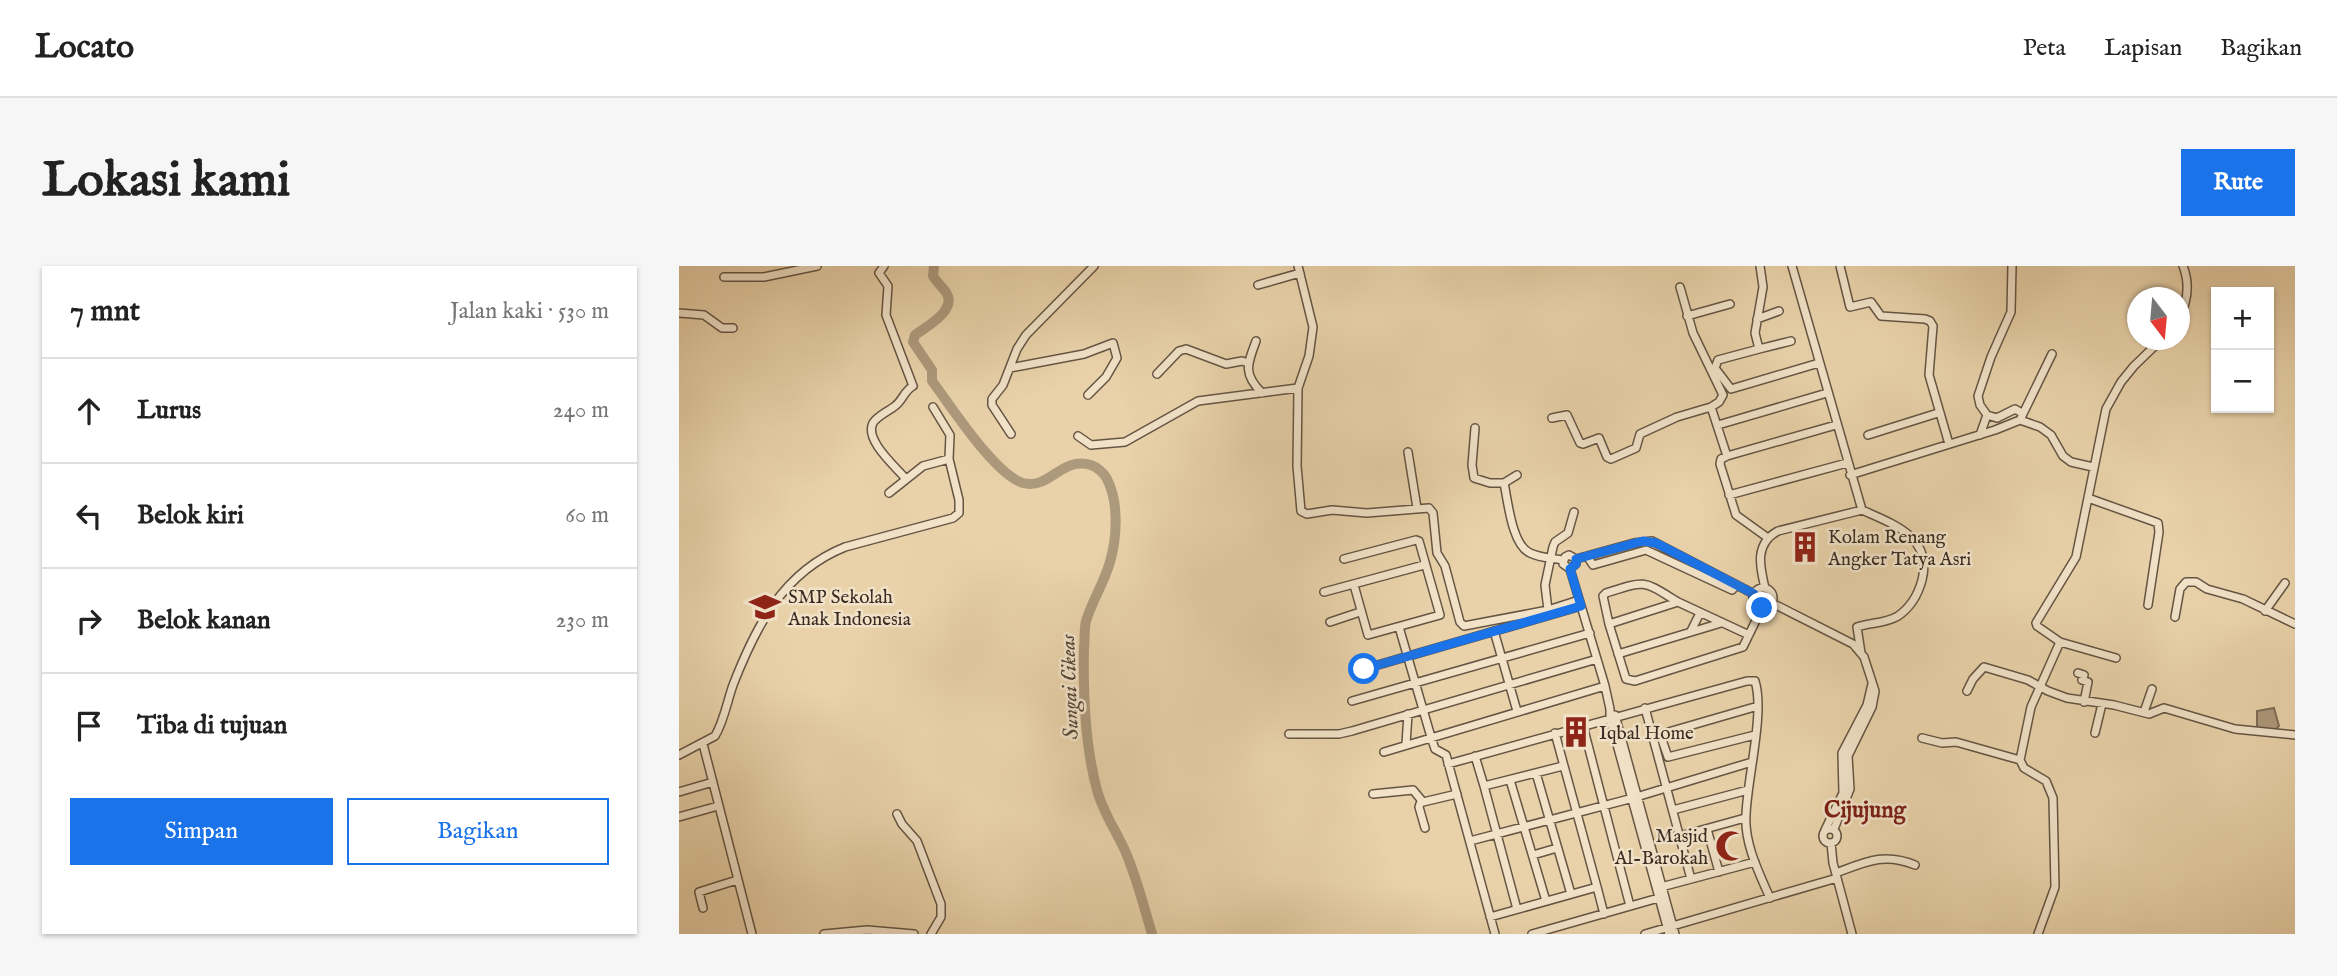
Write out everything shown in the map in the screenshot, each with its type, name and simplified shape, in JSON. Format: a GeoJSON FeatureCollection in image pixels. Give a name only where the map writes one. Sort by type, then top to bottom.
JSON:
{"type":"FeatureCollection","features":[{"type":"Feature","properties":{"kind":"street"},"geometry":{"type":"LineString","coordinates":[[725,277],[764,276],[817,266]]}},
{"type":"Feature","properties":{"kind":"street"},"geometry":{"type":"LineString","coordinates":[[884,266],[879,273],[888,288],[886,315],[913,386],[896,406],[875,421],[872,427],[877,446],[905,478]]}},
{"type":"Feature","properties":{"kind":"street"},"geometry":{"type":"LineString","coordinates":[[1011,434],[991,402],[1003,385],[1017,349],[1027,335],[1094,266]]}},
{"type":"Feature","properties":{"kind":"street"},"geometry":{"type":"LineString","coordinates":[[1759,349],[1755,333],[1763,287],[1760,266]]}},
{"type":"Feature","properties":{"kind":"street"},"geometry":{"type":"LineString","coordinates":[[1792,266],[1862,510]]}},
{"type":"Feature","properties":{"kind":"street"},"geometry":{"type":"LineString","coordinates":[[1840,266],[1850,307],[1871,302],[1881,316],[1930,321],[1934,331],[1929,375],[1949,444]]}},
{"type":"Feature","properties":{"kind":"street"},"geometry":{"type":"LineString","coordinates":[[2012,266],[2011,312],[1993,352],[1978,396],[1980,405],[1987,415],[1997,418],[2015,409],[2021,416],[2051,435],[2063,456],[2071,462],[2093,467]]}},
{"type":"Feature","properties":{"kind":"street"},"geometry":{"type":"LineString","coordinates":[[2183,266],[2188,287]]}},
{"type":"Feature","properties":{"kind":"street"},"geometry":{"type":"LineString","coordinates":[[1258,285],[1299,270],[1313,327],[1298,388],[1297,466],[1301,511],[1305,514],[1332,510],[1367,513],[1429,508],[1433,513],[1437,553],[1445,566],[1461,625],[1473,625],[1580,603]]}},
{"type":"Feature","properties":{"kind":"street"},"geometry":{"type":"LineString","coordinates":[[1552,418],[1566,414],[1580,443],[1599,438],[1611,459],[1636,447],[1640,434],[1719,402],[1723,394],[1700,352],[1680,286]]}},
{"type":"Feature","properties":{"kind":"street"},"geometry":{"type":"LineString","coordinates":[[1687,316],[1730,304]]}},
{"type":"Feature","properties":{"kind":"street"},"geometry":{"type":"LineString","coordinates":[[1757,319],[1779,311]]}},
{"type":"Feature","properties":{"kind":"street"},"geometry":{"type":"LineString","coordinates":[[679,313],[703,315],[722,328],[733,328]]}},
{"type":"Feature","properties":{"kind":"street"},"geometry":{"type":"LineString","coordinates":[[1256,341],[1248,363],[1251,379],[1262,393]]}},
{"type":"Feature","properties":{"kind":"street"},"geometry":{"type":"LineString","coordinates":[[1791,341],[1716,362],[1715,368],[1729,387],[1733,388],[1819,363]]}},
{"type":"Feature","properties":{"kind":"street"},"geometry":{"type":"LineString","coordinates":[[1010,368],[1084,354],[1113,343],[1117,358],[1106,377],[1088,395]]}},
{"type":"Feature","properties":{"kind":"street"},"geometry":{"type":"LineString","coordinates":[[1157,374],[1179,351],[1186,349],[1224,364],[1243,361],[1248,363]]}},
{"type":"Feature","properties":{"kind":"street"},"geometry":{"type":"LineString","coordinates":[[2116,658],[2060,642],[2036,623],[2075,557],[2106,409],[2134,366],[2151,350]]}},
{"type":"Feature","properties":{"kind":"street"},"geometry":{"type":"LineString","coordinates":[[1850,475],[1980,435],[2021,416],[2052,354]]}},
{"type":"Feature","properties":{"kind":"street"},"geometry":{"type":"LineString","coordinates":[[1078,436],[1091,444],[1125,442],[1196,402],[1214,397],[1298,388]]}},
{"type":"Feature","properties":{"kind":"street"},"geometry":{"type":"LineString","coordinates":[[1718,425],[1827,393]]}},
{"type":"Feature","properties":{"kind":"street"},"geometry":{"type":"LineString","coordinates":[[679,755],[703,744],[719,731],[739,671],[772,604],[804,571],[823,557],[845,547],[953,518],[958,513],[959,500],[949,459],[950,435],[933,407]]}},
{"type":"Feature","properties":{"kind":"street"},"geometry":{"type":"LineString","coordinates":[[1711,407],[1727,456]]}},
{"type":"Feature","properties":{"kind":"street"},"geometry":{"type":"LineString","coordinates":[[1868,435],[1938,413]]}},
{"type":"Feature","properties":{"kind":"street"},"geometry":{"type":"LineString","coordinates":[[1980,435],[1987,415]]}},
{"type":"Feature","properties":{"kind":"street"},"geometry":{"type":"LineString","coordinates":[[1768,538],[1738,517],[1729,495],[1721,459],[1836,425]]}},
{"type":"Feature","properties":{"kind":"street"},"geometry":{"type":"LineString","coordinates":[[1475,428],[1472,465],[1474,478],[1490,483],[1504,483],[1517,475]]}},
{"type":"Feature","properties":{"kind":"street"},"geometry":{"type":"LineString","coordinates":[[1408,452],[1417,508]]}},
{"type":"Feature","properties":{"kind":"street"},"geometry":{"type":"LineString","coordinates":[[889,493],[923,466],[949,459]]}},
{"type":"Feature","properties":{"kind":"street"},"geometry":{"type":"LineString","coordinates":[[1729,495],[1847,463]]}},
{"type":"Feature","properties":{"kind":"street"},"geometry":{"type":"LineString","coordinates":[[1504,483],[1519,543],[1534,555],[1563,560]]}},
{"type":"Feature","properties":{"kind":"street"},"geometry":{"type":"LineString","coordinates":[[2088,498],[2158,523],[2148,605]]}},
{"type":"Feature","properties":{"kind":"street"},"geometry":{"type":"LineString","coordinates":[[1765,589],[1760,564],[1762,548],[1768,538],[1778,531],[1862,510],[1905,531],[1916,544],[1924,564],[1920,587],[1908,607],[1889,620],[1857,627],[1861,653],[1872,682],[1870,699],[1842,753],[1843,793],[1830,829],[1823,839],[1831,843],[1852,934]]}},
{"type":"Feature","properties":{"kind":"street"},"geometry":{"type":"LineString","coordinates":[[1548,610],[1545,585],[1550,557],[1555,542],[1568,533],[1574,512]]}},
{"type":"Feature","properties":{"kind":"street"},"geometry":{"type":"LineString","coordinates":[[1344,559],[1416,540],[1443,615],[1368,635],[1354,585]]}},
{"type":"Feature","properties":{"kind":"street"},"geometry":{"type":"LineString","coordinates":[[1563,560],[1569,555],[1576,559],[1634,543],[1652,541],[1705,573],[1754,594]]}},
{"type":"Feature","properties":{"kind":"street"},"geometry":{"type":"LineString","coordinates":[[1634,543],[1636,553]]}},
{"type":"Feature","properties":{"kind":"street"},"geometry":{"type":"LineString","coordinates":[[1587,556],[1593,565],[1649,550],[1677,558]]}},
{"type":"Feature","properties":{"kind":"street"},"geometry":{"type":"LineString","coordinates":[[1570,569],[1576,564],[1576,559]]}},
{"type":"Feature","properties":{"kind":"street"},"geometry":{"type":"LineString","coordinates":[[1563,560],[1564,566],[1570,569],[1590,634],[1670,929],[1675,934]]}},
{"type":"Feature","properties":{"kind":"street"},"geometry":{"type":"LineString","coordinates":[[1324,592],[1425,565]]}},
{"type":"Feature","properties":{"kind":"street"},"geometry":{"type":"LineString","coordinates":[[2175,617],[2180,589],[2186,582],[2196,582],[2207,589],[2243,599],[2295,624]]}},
{"type":"Feature","properties":{"kind":"street"},"geometry":{"type":"LineString","coordinates":[[1749,635],[1678,603],[1650,584],[1639,583],[1603,596],[1626,679],[1635,681],[1743,647],[1749,635],[1762,608],[1772,603]]}},
{"type":"Feature","properties":{"kind":"street"},"geometry":{"type":"LineString","coordinates":[[2265,611],[2285,583]]}},
{"type":"Feature","properties":{"kind":"street"},"geometry":{"type":"LineString","coordinates":[[1762,608],[1753,601],[1754,594],[1759,589],[1765,589],[1773,595],[1772,603]]}},
{"type":"Feature","properties":{"kind":"street"},"geometry":{"type":"LineString","coordinates":[[1364,669],[1580,603]]}},
{"type":"Feature","properties":{"kind":"street"},"geometry":{"type":"LineString","coordinates":[[1609,624],[1678,603]]}},
{"type":"Feature","properties":{"kind":"street"},"geometry":{"type":"LineString","coordinates":[[1772,603],[1853,644],[1861,653]]}},
{"type":"Feature","properties":{"kind":"street"},"geometry":{"type":"LineString","coordinates":[[1330,622],[1360,612]]}},
{"type":"Feature","properties":{"kind":"street"},"geometry":{"type":"LineString","coordinates":[[1691,631],[1700,613]]}},
{"type":"Feature","properties":{"kind":"street"},"geometry":{"type":"LineString","coordinates":[[1618,654],[1721,623]]}},
{"type":"Feature","properties":{"kind":"street"},"geometry":{"type":"LineString","coordinates":[[1399,626],[1430,737],[1435,749],[1445,753],[1495,934]]}},
{"type":"Feature","properties":{"kind":"street"},"geometry":{"type":"LineString","coordinates":[[1494,631],[1517,711]]}},
{"type":"Feature","properties":{"kind":"street"},"geometry":{"type":"LineString","coordinates":[[1352,701],[1590,634]]}},
{"type":"Feature","properties":{"kind":"street"},"geometry":{"type":"LineString","coordinates":[[2038,934],[2055,887],[2053,797],[2046,781],[2024,768],[2020,760],[2031,706],[2060,642]]}},
{"type":"Feature","properties":{"kind":"street"},"geometry":{"type":"LineString","coordinates":[[1289,734],[1339,734],[1597,659]]}},
{"type":"Feature","properties":{"kind":"street"},"geometry":{"type":"LineString","coordinates":[[1967,691],[1984,667],[1991,667],[2039,684],[2056,698],[2149,714],[2164,708],[2235,729],[2295,735]]}},
{"type":"Feature","properties":{"kind":"street"},"geometry":{"type":"LineString","coordinates":[[2078,673],[2084,675],[2082,680],[2088,682],[2084,702]]}},
{"type":"Feature","properties":{"kind":"street"},"geometry":{"type":"LineString","coordinates":[[1448,764],[1753,680],[1757,685],[1758,706],[1745,818],[1755,862],[1770,898]]}},
{"type":"Feature","properties":{"kind":"street"},"geometry":{"type":"LineString","coordinates":[[1384,752],[1605,686]]}},
{"type":"Feature","properties":{"kind":"street"},"geometry":{"type":"LineString","coordinates":[[2144,712],[2152,689]]}},
{"type":"Feature","properties":{"kind":"street"},"geometry":{"type":"LineString","coordinates":[[2095,733],[2102,704]]}},
{"type":"Feature","properties":{"kind":"street"},"geometry":{"type":"LineString","coordinates":[[1657,735],[1758,706]]}},
{"type":"Feature","properties":{"kind":"street"},"geometry":{"type":"LineString","coordinates":[[1645,708],[1668,757],[1755,735]]}},
{"type":"Feature","properties":{"kind":"street"},"geometry":{"type":"LineString","coordinates":[[1406,744],[1408,714]]}},
{"type":"Feature","properties":{"kind":"street"},"geometry":{"type":"LineString","coordinates":[[1583,726],[1630,906]]}},
{"type":"Feature","properties":{"kind":"street"},"geometry":{"type":"LineString","coordinates":[[1555,733],[1604,914]]}},
{"type":"Feature","properties":{"kind":"street"},"geometry":{"type":"LineString","coordinates":[[1657,735],[1667,787],[1691,879]]}},
{"type":"Feature","properties":{"kind":"street"},"geometry":{"type":"LineString","coordinates":[[1922,738],[1942,743],[1956,742],[2020,760]]}},
{"type":"Feature","properties":{"kind":"street"},"geometry":{"type":"LineString","coordinates":[[703,744],[752,934]]}},
{"type":"Feature","properties":{"kind":"street"},"geometry":{"type":"LineString","coordinates":[[1475,756],[1517,909]]}},
{"type":"Feature","properties":{"kind":"street"},"geometry":{"type":"LineString","coordinates":[[1470,841],[1636,797],[1752,762]]}},
{"type":"Feature","properties":{"kind":"street"},"geometry":{"type":"LineString","coordinates":[[1484,786],[1563,766]]}},
{"type":"Feature","properties":{"kind":"street"},"geometry":{"type":"LineString","coordinates":[[1537,773],[1571,894]]}},
{"type":"Feature","properties":{"kind":"street"},"geometry":{"type":"LineString","coordinates":[[1510,780],[1546,901]]}},
{"type":"Feature","properties":{"kind":"street"},"geometry":{"type":"LineString","coordinates":[[679,792],[713,782]]}},
{"type":"Feature","properties":{"kind":"street"},"geometry":{"type":"LineString","coordinates":[[1374,794],[1413,790],[1421,801]]}},
{"type":"Feature","properties":{"kind":"street"},"geometry":{"type":"LineString","coordinates":[[1673,810],[1748,790]]}},
{"type":"Feature","properties":{"kind":"street"},"geometry":{"type":"LineString","coordinates":[[1421,801],[1457,794]]}},
{"type":"Feature","properties":{"kind":"street"},"geometry":{"type":"LineString","coordinates":[[1421,801],[1419,807],[1425,828]]}},
{"type":"Feature","properties":{"kind":"street"},"geometry":{"type":"LineString","coordinates":[[679,817],[718,806]]}},
{"type":"Feature","properties":{"kind":"street"},"geometry":{"type":"LineString","coordinates":[[897,814],[917,841],[941,904],[941,917],[931,934]]}},
{"type":"Feature","properties":{"kind":"street"},"geometry":{"type":"LineString","coordinates":[[1680,836],[1745,818]]}},
{"type":"Feature","properties":{"kind":"street"},"geometry":{"type":"LineString","coordinates":[[1707,829],[1719,872]]}},
{"type":"Feature","properties":{"kind":"street"},"geometry":{"type":"LineString","coordinates":[[1533,855],[1557,848]]}},
{"type":"Feature","properties":{"kind":"street"},"geometry":{"type":"LineString","coordinates":[[1645,934],[1670,929],[1770,898],[1882,858],[1915,864]]}},
{"type":"Feature","properties":{"kind":"street"},"geometry":{"type":"LineString","coordinates":[[1659,888],[1755,862]]}},
{"type":"Feature","properties":{"kind":"street"},"geometry":{"type":"LineString","coordinates":[[703,908],[699,892],[737,880]]}},
{"type":"Feature","properties":{"kind":"street"},"geometry":{"type":"LineString","coordinates":[[1490,917],[1597,887]]}},
{"type":"Feature","properties":{"kind":"street"},"geometry":{"type":"LineString","coordinates":[[1532,934],[1662,897]]}},
{"type":"Feature","properties":{"kind":"street"},"geometry":{"type":"LineString","coordinates":[[1570,923],[1574,934]]}},
{"type":"Feature","properties":{"kind":"street"},"geometry":{"type":"LineString","coordinates":[[824,934],[867,930],[914,934]]}},
{"type":"Feature","properties":{"kind":"shaded area"},"geometry":{"type":"Polygon","coordinates":[[[2274,708],[2279,726],[2275,730],[2257,728],[2257,711],[2274,708]]]}},
{"type":"Feature","properties":{"kind":"waterway","name":"Sungai Cikeas"},"geometry":{"type":"LineString","coordinates":[[934,266],[933,276],[949,300],[939,318],[915,335],[913,342],[932,370],[932,381],[974,438],[1000,467],[1023,483],[1041,482],[1063,469],[1081,463],[1100,470],[1111,488],[1116,520],[1112,552],[1085,627],[1086,720],[1093,773],[1100,798],[1130,863],[1152,934]]}},
{"type":"Feature","properties":{"kind":"place","name":"Kolam Renang Angker Tatya Asri"},"geometry":{"type":"Point","coordinates":[1805,547]}},
{"type":"Feature","properties":{"kind":"place","name":"SMP Sekolah Anak Indonesia"},"geometry":{"type":"Point","coordinates":[765,607]}},
{"type":"Feature","properties":{"kind":"place","name":"Iqbal Home"},"geometry":{"type":"Point","coordinates":[1576,732]}},
{"type":"Feature","properties":{"kind":"place","name":"Masjid Al-Barokah"},"geometry":{"type":"Point","coordinates":[1731,846]}},
{"type":"Feature","properties":{"kind":"district","name":"Cijujung"},"geometry":{"type":"Point","coordinates":[1865,809]}},
{"type":"Feature","properties":{"kind":"route"},"geometry":{"type":"LineString","coordinates":[[1364,669],[1581,606],[1570,569],[1576,564],[1576,559],[1643,541],[1652,541],[1754,594],[1752,597],[1755,605],[1762,608]]}}]}
